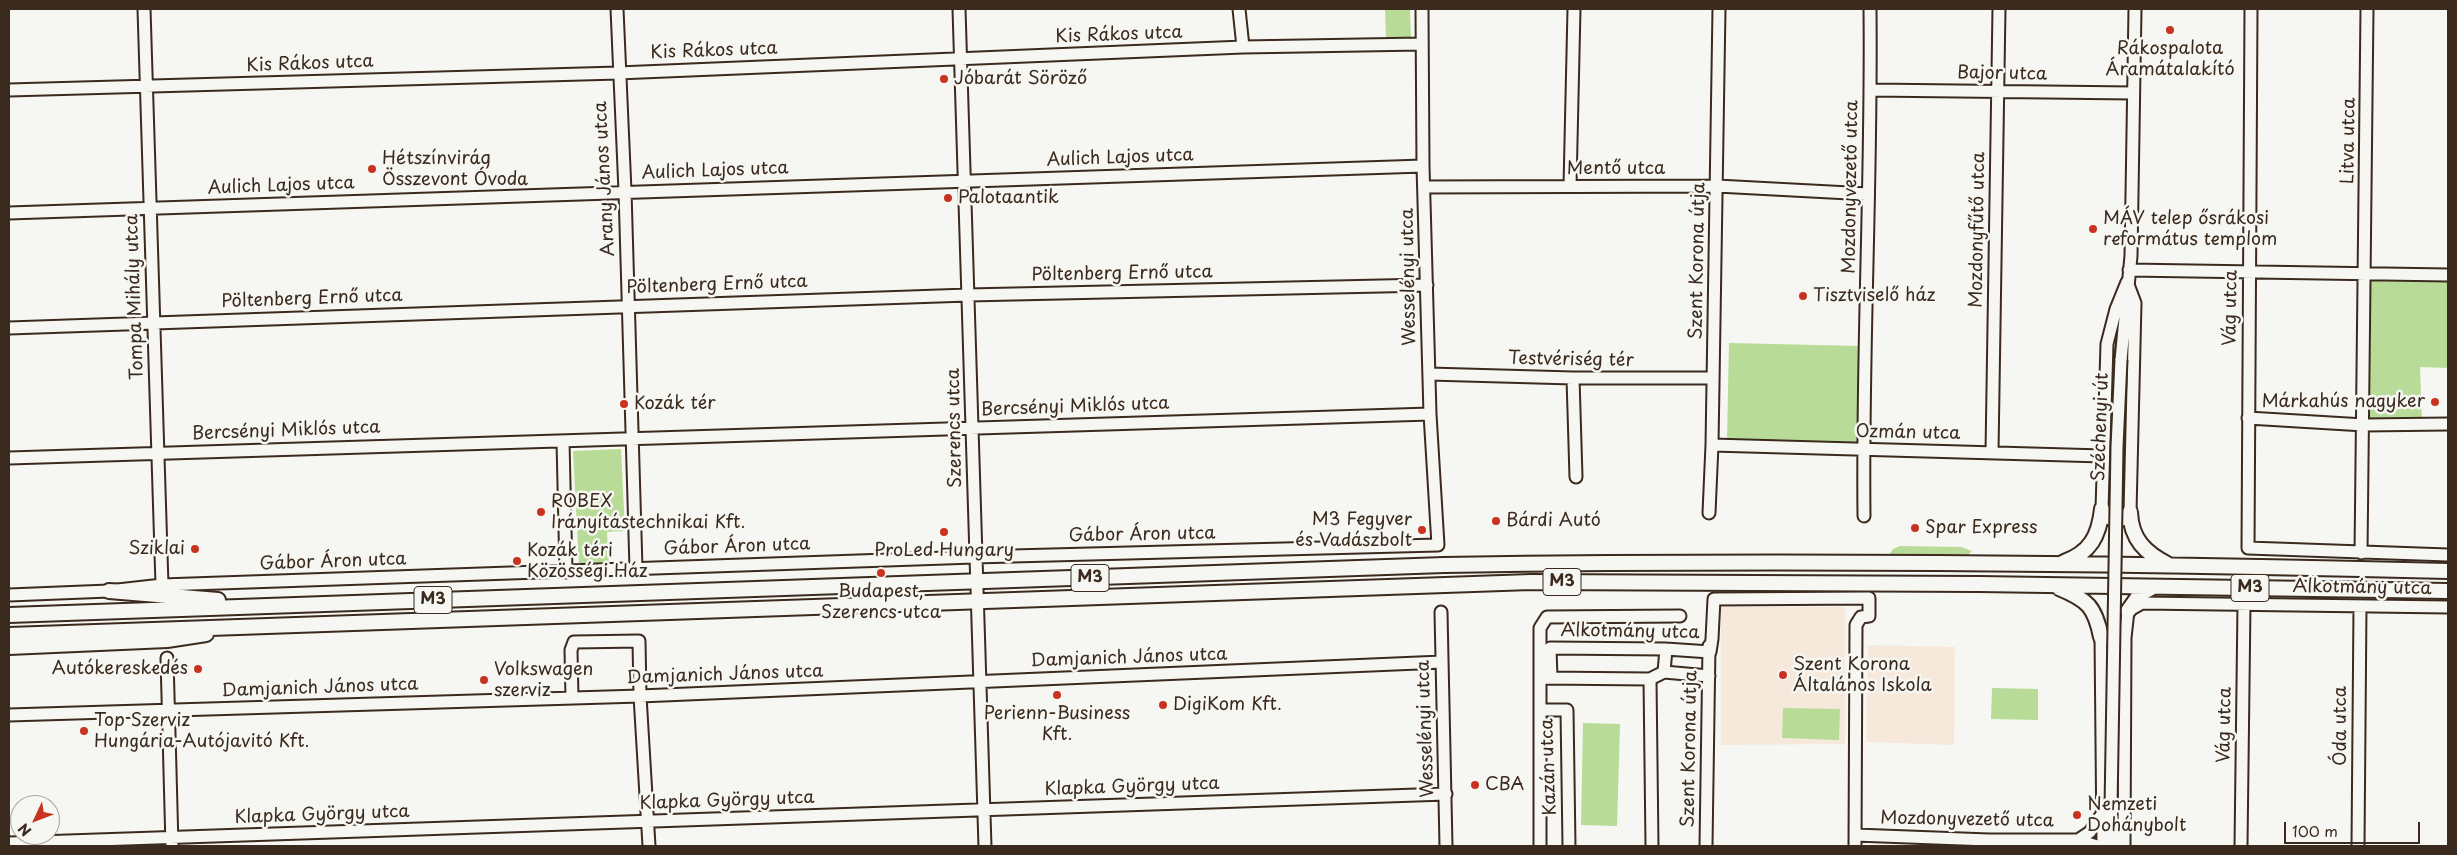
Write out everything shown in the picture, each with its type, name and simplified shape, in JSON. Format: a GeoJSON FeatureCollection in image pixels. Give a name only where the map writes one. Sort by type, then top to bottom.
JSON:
{"type":"FeatureCollection","features":[{"type":"Feature","properties":{"kind":"main road"},"geometry":{"type":"LineString","coordinates":[[2058,564],[2088,549],[2098,533],[2102,509]]}},
{"type":"Feature","properties":{"kind":"main road"},"geometry":{"type":"LineString","coordinates":[[2130,512],[2130,526],[2139,543],[2157,559],[2169,565]]}},
{"type":"Feature","properties":{"kind":"main road","name":"M3"},"geometry":{"type":"LineString","coordinates":[[9,615],[1434,566],[1648,562],[2169,565],[2448,571]]}},
{"type":"Feature","properties":{"kind":"main road","name":"M3"},"geometry":{"type":"LineString","coordinates":[[9,635],[278,624],[1531,582],[2156,586],[2448,591]]}},
{"type":"Feature","properties":{"kind":"main road"},"geometry":{"type":"LineString","coordinates":[[2051,585],[2078,596],[2092,609],[2096,614],[2101,638]]}},
{"type":"Feature","properties":{"kind":"main road"},"geometry":{"type":"LineString","coordinates":[[2128,611],[2140,594],[2156,586]]}},
{"type":"Feature","properties":{"kind":"main road"},"geometry":{"type":"LineString","coordinates":[[109,591],[279,605]]}},
{"type":"Feature","properties":{"kind":"main road"},"geometry":{"type":"LineString","coordinates":[[9,647],[167,640],[278,624]]}},
{"type":"Feature","properties":{"kind":"street","name":"Tompa Mihály utca"},"geometry":{"type":"LineString","coordinates":[[144,9],[148,86],[152,321],[162,585]]}},
{"type":"Feature","properties":{"kind":"street","name":"Arany János utca"},"geometry":{"type":"LineString","coordinates":[[617,9],[618,73],[625,191],[632,438]]}},
{"type":"Feature","properties":{"kind":"street","name":"Szerencs utca"},"geometry":{"type":"LineString","coordinates":[[959,9],[973,427],[974,557],[985,846]]}},
{"type":"Feature","properties":{"kind":"street"},"geometry":{"type":"LineString","coordinates":[[1239,9],[1243,47]]}},
{"type":"Feature","properties":{"kind":"street","name":"Wesselényi utca"},"geometry":{"type":"LineString","coordinates":[[1422,9],[1423,166],[1430,414],[1438,545]]}},
{"type":"Feature","properties":{"kind":"street"},"geometry":{"type":"LineString","coordinates":[[1570,186],[1574,9]]}},
{"type":"Feature","properties":{"kind":"street","name":"Szent Korona útja"},"geometry":{"type":"LineString","coordinates":[[1708,513],[1712,445],[1718,186],[1719,9]]}},
{"type":"Feature","properties":{"kind":"street","name":"Mozdonyvezető utca"},"geometry":{"type":"LineString","coordinates":[[1864,516],[1871,90],[1870,9]]}},
{"type":"Feature","properties":{"kind":"street","name":"Mozdonyfűtő utca"},"geometry":{"type":"LineString","coordinates":[[1992,452],[1999,9]]}},
{"type":"Feature","properties":{"kind":"street","name":"Széchenyi út"},"geometry":{"type":"LineString","coordinates":[[2114,846],[2111,807],[2117,446],[2121,360],[2130,270],[2135,9]]}},
{"type":"Feature","properties":{"kind":"street","name":"Vág utca"},"geometry":{"type":"LineString","coordinates":[[2248,548],[2251,9]]}},
{"type":"Feature","properties":{"kind":"street","name":"Litva utca"},"geometry":{"type":"LineString","coordinates":[[2364,425],[2368,9]]}},
{"type":"Feature","properties":{"kind":"street","name":"Kis Rákos utca"},"geometry":{"type":"LineString","coordinates":[[9,90],[618,73],[1243,47],[1421,44]]}},
{"type":"Feature","properties":{"kind":"street","name":"Bajor utca"},"geometry":{"type":"LineString","coordinates":[[1871,90],[2133,93]]}},
{"type":"Feature","properties":{"kind":"street","name":"Aulich Lajos utca"},"geometry":{"type":"LineString","coordinates":[[9,213],[625,191],[1423,166]]}},
{"type":"Feature","properties":{"kind":"street","name":"Mentő utca"},"geometry":{"type":"LineString","coordinates":[[1424,187],[1718,186],[1868,194]]}},
{"type":"Feature","properties":{"kind":"street"},"geometry":{"type":"LineString","coordinates":[[2130,270],[2448,275]]}},
{"type":"Feature","properties":{"kind":"street"},"geometry":{"type":"LineString","coordinates":[[2128,282],[2135,304],[2130,512],[2122,520],[2115,522],[2108,518],[2102,509],[2107,344],[2116,309],[2128,282]]}},
{"type":"Feature","properties":{"kind":"street","name":"Pöltenberg Ernő utca"},"geometry":{"type":"LineString","coordinates":[[9,328],[152,321],[968,295],[1427,285]]}},
{"type":"Feature","properties":{"kind":"street","name":"Testvériség tér"},"geometry":{"type":"LineString","coordinates":[[1429,374],[1573,378],[1713,378]]}},
{"type":"Feature","properties":{"kind":"street"},"geometry":{"type":"LineString","coordinates":[[1573,378],[1576,477]]}},
{"type":"Feature","properties":{"kind":"street","name":"Bercsényi Miklós utca"},"geometry":{"type":"LineString","coordinates":[[632,438],[1430,414]]}},
{"type":"Feature","properties":{"kind":"street"},"geometry":{"type":"LineString","coordinates":[[2248,418],[2364,425],[2448,424]]}},
{"type":"Feature","properties":{"kind":"street"},"geometry":{"type":"LineString","coordinates":[[2361,553],[2364,425]]}},
{"type":"Feature","properties":{"kind":"street"},"geometry":{"type":"LineString","coordinates":[[566,572],[564,441],[632,438],[636,568]]}},
{"type":"Feature","properties":{"kind":"street","name":"Bercsényi Miklós utca"},"geometry":{"type":"LineString","coordinates":[[9,458],[564,441]]}},
{"type":"Feature","properties":{"kind":"street","name":"Ozmán utca"},"geometry":{"type":"LineString","coordinates":[[1712,445],[2103,456]]}},
{"type":"Feature","properties":{"kind":"street","name":"Gábor Áron utca"},"geometry":{"type":"LineString","coordinates":[[9,596],[109,591],[162,585],[636,568],[1438,545]]}},
{"type":"Feature","properties":{"kind":"street","name":"Alkotmány utca"},"geometry":{"type":"LineString","coordinates":[[2248,548],[2448,555]]}},
{"type":"Feature","properties":{"kind":"street","name":"Szent Korona útja"},"geometry":{"type":"LineString","coordinates":[[1706,846],[1710,636],[1714,599],[1869,598],[1869,616]]}},
{"type":"Feature","properties":{"kind":"street","name":"Alkotmány utca"},"geometry":{"type":"LineString","coordinates":[[2128,611],[2142,603],[2448,607]]}},
{"type":"Feature","properties":{"kind":"street","name":"Vág utca"},"geometry":{"type":"LineString","coordinates":[[2241,846],[2244,604]]}},
{"type":"Feature","properties":{"kind":"street","name":"Óda utca"},"geometry":{"type":"LineString","coordinates":[[2358,846],[2360,606]]}},
{"type":"Feature","properties":{"kind":"street"},"geometry":{"type":"LineString","coordinates":[[2124,846],[2125,638],[2128,611]]}},
{"type":"Feature","properties":{"kind":"street","name":"Wesselényi utca"},"geometry":{"type":"LineString","coordinates":[[1441,612],[1446,846]]}},
{"type":"Feature","properties":{"kind":"street","name":"Alkotmány utca"},"geometry":{"type":"LineString","coordinates":[[1545,678],[1540,628],[1547,617],[1680,616]]}},
{"type":"Feature","properties":{"kind":"street","name":"Mozdonyvezető utca"},"geometry":{"type":"LineString","coordinates":[[1869,616],[1860,617],[1856,625],[1855,841],[2078,840],[2097,846]]}},
{"type":"Feature","properties":{"kind":"street"},"geometry":{"type":"LineString","coordinates":[[2103,846],[2101,638],[2125,638]]}},
{"type":"Feature","properties":{"kind":"street"},"geometry":{"type":"LineString","coordinates":[[572,698],[571,650],[574,642],[639,641],[640,696],[649,846]]}},
{"type":"Feature","properties":{"kind":"street","name":"Alkotmány utca"},"geometry":{"type":"LineString","coordinates":[[1545,678],[1550,648],[1710,652]]}},
{"type":"Feature","properties":{"kind":"street"},"geometry":{"type":"LineString","coordinates":[[1664,672],[1671,650]]}},
{"type":"Feature","properties":{"kind":"street"},"geometry":{"type":"LineString","coordinates":[[167,658],[172,842]]}},
{"type":"Feature","properties":{"kind":"street","name":"Damjanich János utca"},"geometry":{"type":"LineString","coordinates":[[9,715],[640,696],[1442,662]]}},
{"type":"Feature","properties":{"kind":"street"},"geometry":{"type":"LineString","coordinates":[[1545,678],[1650,679],[1664,672],[1709,676]]}},
{"type":"Feature","properties":{"kind":"street","name":"Kazán utca"},"geometry":{"type":"LineString","coordinates":[[1540,846],[1540,710],[1545,678]]}},
{"type":"Feature","properties":{"kind":"street","name":"Szent Korona útja"},"geometry":{"type":"LineString","coordinates":[[1650,679],[1652,846]]}},
{"type":"Feature","properties":{"kind":"street","name":"Kazán utca"},"geometry":{"type":"LineString","coordinates":[[1540,710],[1567,710],[1569,846]]}},
{"type":"Feature","properties":{"kind":"street","name":"Klapka György utca"},"geometry":{"type":"LineString","coordinates":[[9,843],[172,842],[648,821],[1446,794]]}},
{"type":"Feature","properties":{"kind":"street","name":"Mozdonyvezető utca"},"geometry":{"type":"LineString","coordinates":[[2078,840],[2090,832],[2102,814]]}},
{"type":"Feature","properties":{"kind":"shaded area","name":"Szent Korona Általános Iskola"},"geometry":{"type":"Polygon","coordinates":[[[1721,607],[1845,607],[1845,744],[1721,745],[1721,607]]]}},
{"type":"Feature","properties":{"kind":"shaded area"},"geometry":{"type":"Polygon","coordinates":[[[1868,645],[1955,647],[1954,745],[1866,742],[1868,645]]]}},
{"type":"Feature","properties":{"kind":"green space"},"geometry":{"type":"Polygon","coordinates":[[[1385,9],[1410,9],[1411,38],[1386,39],[1385,9]]]}},
{"type":"Feature","properties":{"kind":"green space"},"geometry":{"type":"Polygon","coordinates":[[[2367,277],[2448,278],[2448,368],[2420,367],[2422,422],[2368,421],[2367,277]]]}},
{"type":"Feature","properties":{"kind":"green space"},"geometry":{"type":"Polygon","coordinates":[[[1729,343],[1861,346],[1859,443],[1727,440],[1729,343]]]}},
{"type":"Feature","properties":{"kind":"green space"},"geometry":{"type":"Polygon","coordinates":[[[621,449],[625,531],[607,532],[609,566],[579,567],[573,451],[621,449]]]}},
{"type":"Feature","properties":{"kind":"green space"},"geometry":{"type":"Polygon","coordinates":[[[1900,546],[1961,547],[1972,551],[1968,555],[1889,555],[1893,549],[1900,546]]]}},
{"type":"Feature","properties":{"kind":"green space"},"geometry":{"type":"Polygon","coordinates":[[[1992,688],[2038,689],[2038,720],[1991,719],[1992,688]]]}},
{"type":"Feature","properties":{"kind":"green space"},"geometry":{"type":"Polygon","coordinates":[[[1783,708],[1840,709],[1839,740],[1782,738],[1783,708]]]}},
{"type":"Feature","properties":{"kind":"green space"},"geometry":{"type":"Polygon","coordinates":[[[1583,723],[1620,724],[1617,826],[1581,825],[1583,723]]]}},
{"type":"Feature","properties":{"kind":"place","name":"Rákospalota Áramátalakító"},"geometry":{"type":"Point","coordinates":[2170,30]}},
{"type":"Feature","properties":{"kind":"place","name":"Jóbarát Söröző"},"geometry":{"type":"Point","coordinates":[944,79]}},
{"type":"Feature","properties":{"kind":"place","name":"Hétszínvirág Összevont Óvoda"},"geometry":{"type":"Point","coordinates":[372,169]}},
{"type":"Feature","properties":{"kind":"place","name":"Palotaantik"},"geometry":{"type":"Point","coordinates":[948,198]}},
{"type":"Feature","properties":{"kind":"place","name":"MÁV telep ősrákosi református templom"},"geometry":{"type":"Point","coordinates":[2093,229]}},
{"type":"Feature","properties":{"kind":"place","name":"Tisztviselő ház"},"geometry":{"type":"Point","coordinates":[1803,296]}},
{"type":"Feature","properties":{"kind":"place","name":"Márkahús nagyker"},"geometry":{"type":"Point","coordinates":[2435,402]}},
{"type":"Feature","properties":{"kind":"place","name":"Kozák tér"},"geometry":{"type":"Point","coordinates":[624,404]}},
{"type":"Feature","properties":{"kind":"place","name":"ROBEX Irányítástechnikai Kft."},"geometry":{"type":"Point","coordinates":[541,512]}},
{"type":"Feature","properties":{"kind":"place","name":"Bárdi Autó"},"geometry":{"type":"Point","coordinates":[1496,521]}},
{"type":"Feature","properties":{"kind":"place","name":"Spar Express"},"geometry":{"type":"Point","coordinates":[1915,528]}},
{"type":"Feature","properties":{"kind":"place","name":"M3 Fegyver és Vadászbolt"},"geometry":{"type":"Point","coordinates":[1422,530]}},
{"type":"Feature","properties":{"kind":"place","name":"ProLed Hungary"},"geometry":{"type":"Point","coordinates":[944,532]}},
{"type":"Feature","properties":{"kind":"place","name":"Sziklai"},"geometry":{"type":"Point","coordinates":[195,549]}},
{"type":"Feature","properties":{"kind":"place","name":"Kozák téri Közösségi Ház"},"geometry":{"type":"Point","coordinates":[517,561]}},
{"type":"Feature","properties":{"kind":"place","name":"Budapest, Szerencs utca"},"geometry":{"type":"Point","coordinates":[881,573]}},
{"type":"Feature","properties":{"kind":"place","name":"Autókereskedés"},"geometry":{"type":"Point","coordinates":[198,669]}},
{"type":"Feature","properties":{"kind":"place","name":"Szent Korona Általános Iskola"},"geometry":{"type":"Point","coordinates":[1783,675]}},
{"type":"Feature","properties":{"kind":"place","name":"Volkswagen szerviz"},"geometry":{"type":"Point","coordinates":[484,680]}},
{"type":"Feature","properties":{"kind":"place","name":"Perienn-Business Kft."},"geometry":{"type":"Point","coordinates":[1057,695]}},
{"type":"Feature","properties":{"kind":"place","name":"DigiKom Kft."},"geometry":{"type":"Point","coordinates":[1163,705]}},
{"type":"Feature","properties":{"kind":"place","name":"Top Szerviz Hungária-Autójavitó Kft."},"geometry":{"type":"Point","coordinates":[84,731]}},
{"type":"Feature","properties":{"kind":"place","name":"CBA"},"geometry":{"type":"Point","coordinates":[1475,785]}},
{"type":"Feature","properties":{"kind":"place","name":"Nemzeti Dohánybolt"},"geometry":{"type":"Point","coordinates":[2077,815]}}]}
